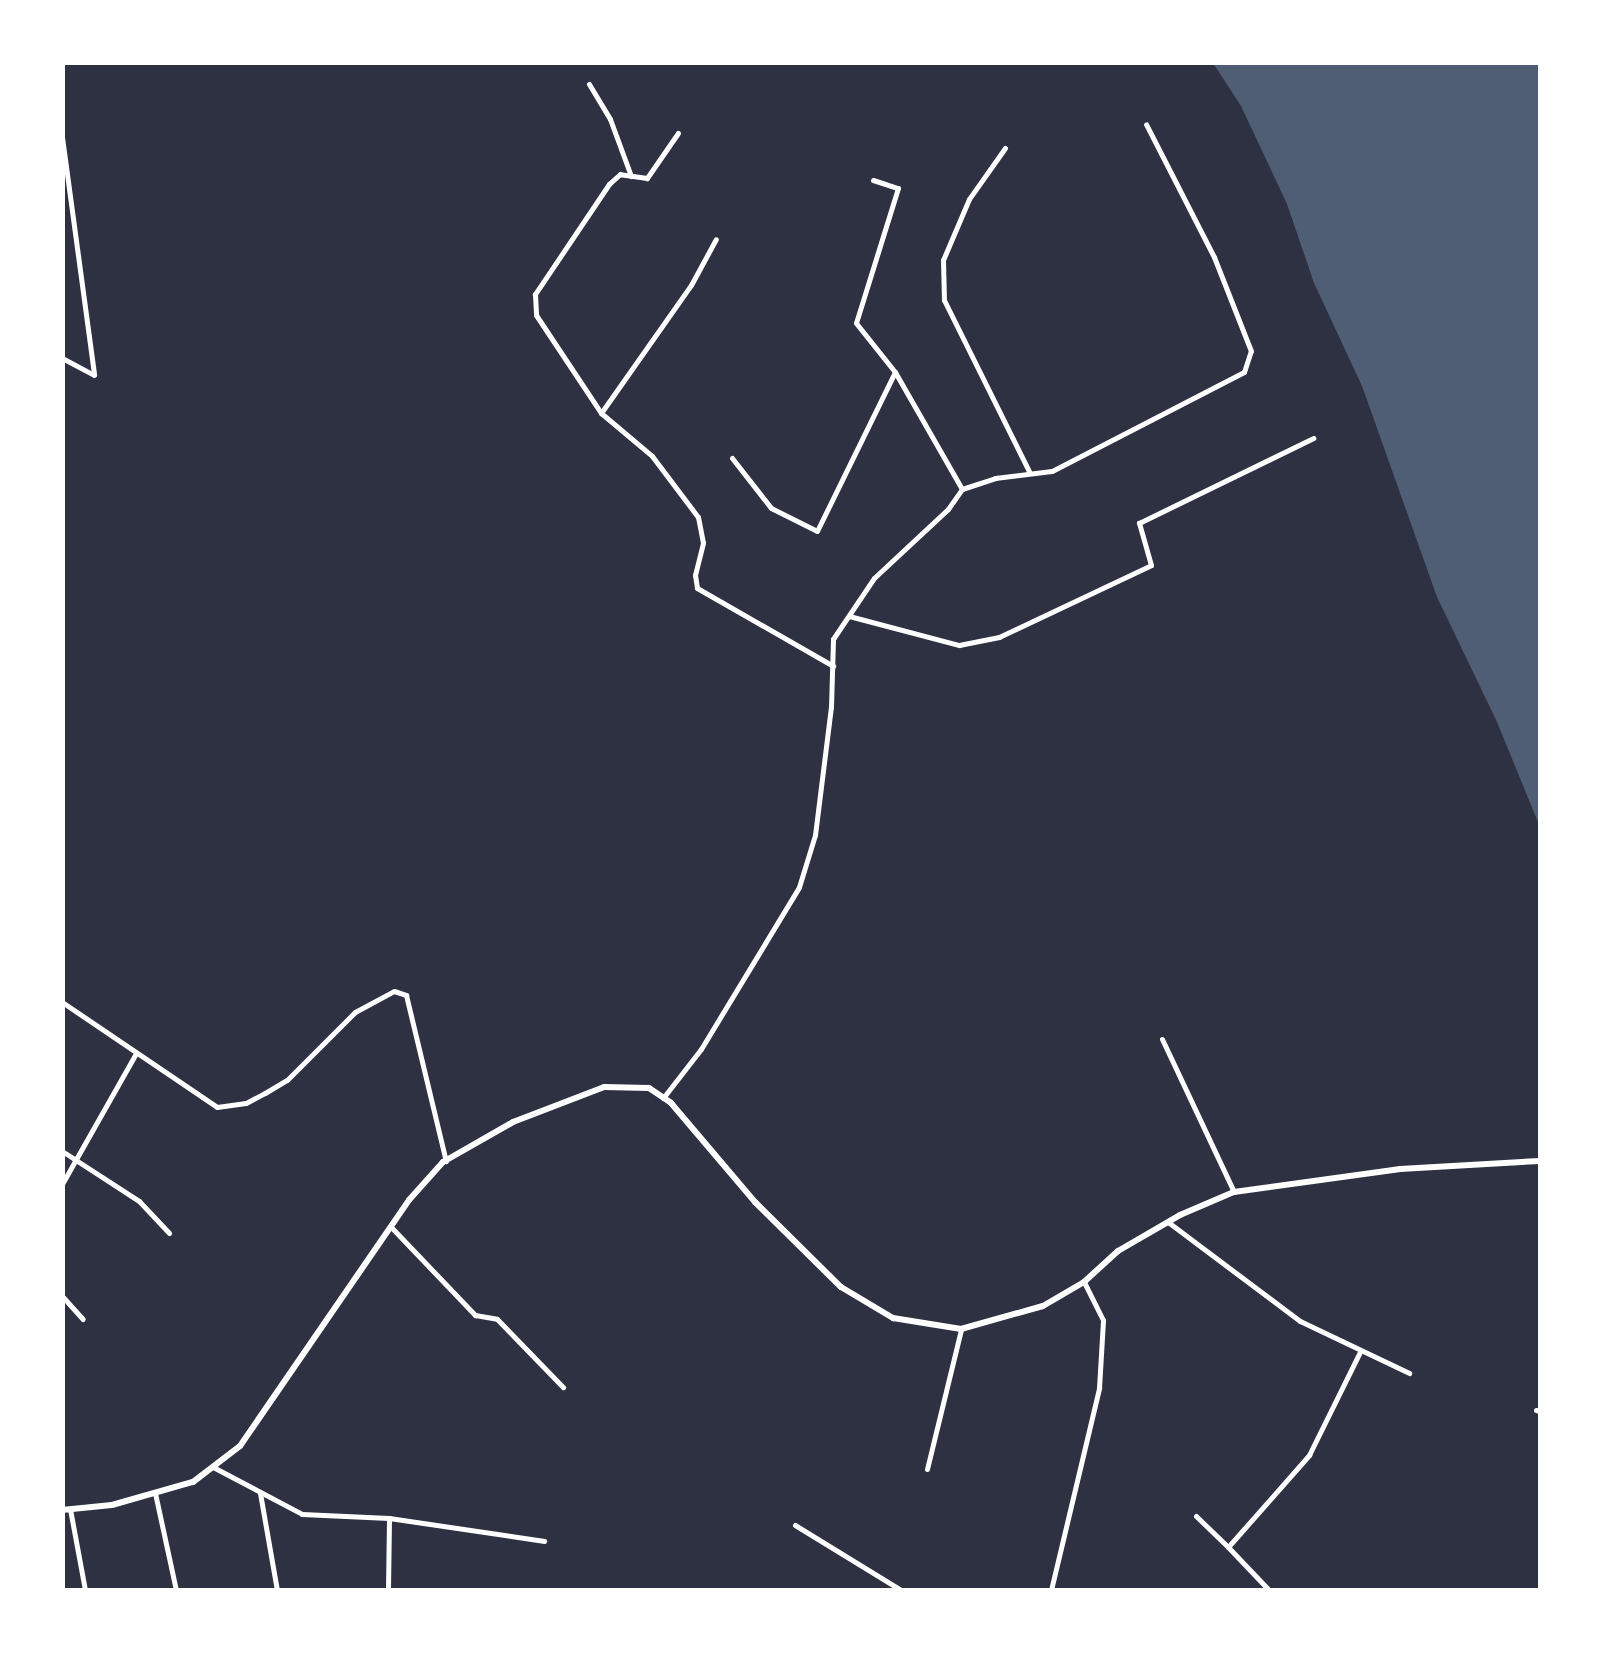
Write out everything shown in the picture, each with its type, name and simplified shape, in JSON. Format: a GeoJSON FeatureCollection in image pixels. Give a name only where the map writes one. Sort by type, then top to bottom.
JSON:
{"type":"FeatureCollection","features":[{"type":"Feature","properties":{"kind":"street"},"geometry":{"type":"LineString","coordinates":[[589,84],[610,119],[632,176]]}},
{"type":"Feature","properties":{"kind":"street"},"geometry":{"type":"LineString","coordinates":[[663,1098],[700,1049],[798,887],[815,835],[833,640],[874,578],[948,509],[962,489],[1052,471],[1244,372],[1251,351],[1214,257],[1146,124]]}},
{"type":"Feature","properties":{"kind":"street"},"geometry":{"type":"LineString","coordinates":[[678,133],[647,178],[620,174],[609,184],[535,294],[536,314],[601,413],[652,456],[698,517],[703,543],[694,574],[697,588],[832,666]]}},
{"type":"Feature","properties":{"kind":"street"},"geometry":{"type":"LineString","coordinates":[[62,137],[94,376],[62,358]]}},
{"type":"Feature","properties":{"kind":"street"},"geometry":{"type":"LineString","coordinates":[[1004,148],[969,199],[943,260],[944,300],[1030,474]]}},
{"type":"Feature","properties":{"kind":"street"},"geometry":{"type":"LineString","coordinates":[[873,180],[898,188],[856,323],[895,372],[962,489]]}},
{"type":"Feature","properties":{"kind":"street"},"geometry":{"type":"LineString","coordinates":[[601,413],[691,285],[716,239]]}},
{"type":"Feature","properties":{"kind":"street"},"geometry":{"type":"LineString","coordinates":[[732,458],[772,508],[817,531],[895,372]]}},
{"type":"Feature","properties":{"kind":"street"},"geometry":{"type":"LineString","coordinates":[[850,616],[959,645],[1000,637],[1151,565],[1139,523],[1313,438]]}},
{"type":"Feature","properties":{"kind":"street"},"geometry":{"type":"LineString","coordinates":[[62,1002],[217,1107],[246,1103],[288,1080],[356,1012],[394,991],[406,994],[446,1160]]}},
{"type":"Feature","properties":{"kind":"street"},"geometry":{"type":"LineString","coordinates":[[1162,1039],[1234,1192]]}},
{"type":"Feature","properties":{"kind":"street"},"geometry":{"type":"LineString","coordinates":[[62,1184],[135,1055]]}},
{"type":"Feature","properties":{"kind":"street"},"geometry":{"type":"LineString","coordinates":[[85,1590],[66,1510],[193,1482],[240,1446],[391,1227],[446,1160],[513,1122],[604,1087],[648,1088],[663,1098],[755,1202],[841,1287],[893,1318],[960,1329],[1043,1306],[1168,1222],[1234,1192],[1400,1169],[1540,1161]]}},
{"type":"Feature","properties":{"kind":"street"},"geometry":{"type":"LineString","coordinates":[[62,1152],[138,1201],[169,1233]]}},
{"type":"Feature","properties":{"kind":"street"},"geometry":{"type":"LineString","coordinates":[[1168,1222],[1300,1322],[1409,1372]]}},
{"type":"Feature","properties":{"kind":"street"},"geometry":{"type":"LineString","coordinates":[[391,1227],[475,1315],[497,1319],[563,1388]]}},
{"type":"Feature","properties":{"kind":"street"},"geometry":{"type":"LineString","coordinates":[[1051,1590],[1099,1388],[1103,1320],[1084,1282]]}},
{"type":"Feature","properties":{"kind":"street"},"geometry":{"type":"LineString","coordinates":[[62,1296],[83,1319]]}},
{"type":"Feature","properties":{"kind":"street"},"geometry":{"type":"LineString","coordinates":[[927,1469],[960,1329]]}},
{"type":"Feature","properties":{"kind":"street"},"geometry":{"type":"LineString","coordinates":[[1228,1548],[1309,1455],[1360,1352]]}},
{"type":"Feature","properties":{"kind":"street"},"geometry":{"type":"LineString","coordinates":[[213,1467],[302,1514],[389,1518],[544,1541]]}},
{"type":"Feature","properties":{"kind":"street"},"geometry":{"type":"LineString","coordinates":[[154,1493],[176,1590]]}},
{"type":"Feature","properties":{"kind":"street"},"geometry":{"type":"LineString","coordinates":[[260,1493],[278,1590]]}},
{"type":"Feature","properties":{"kind":"street"},"geometry":{"type":"LineString","coordinates":[[1196,1516],[1266,1590]]}},
{"type":"Feature","properties":{"kind":"street"},"geometry":{"type":"LineString","coordinates":[[388,1590],[389,1518]]}},
{"type":"Feature","properties":{"kind":"street"},"geometry":{"type":"LineString","coordinates":[[795,1525],[901,1590]]}},
{"type":"Feature","properties":{"kind":"water"},"geometry":{"type":"Polygon","coordinates":[[[1213,63],[1540,63],[1540,827],[1497,722],[1437,597],[1362,386],[1314,283],[1287,204],[1241,106],[1213,63]]]}}]}
